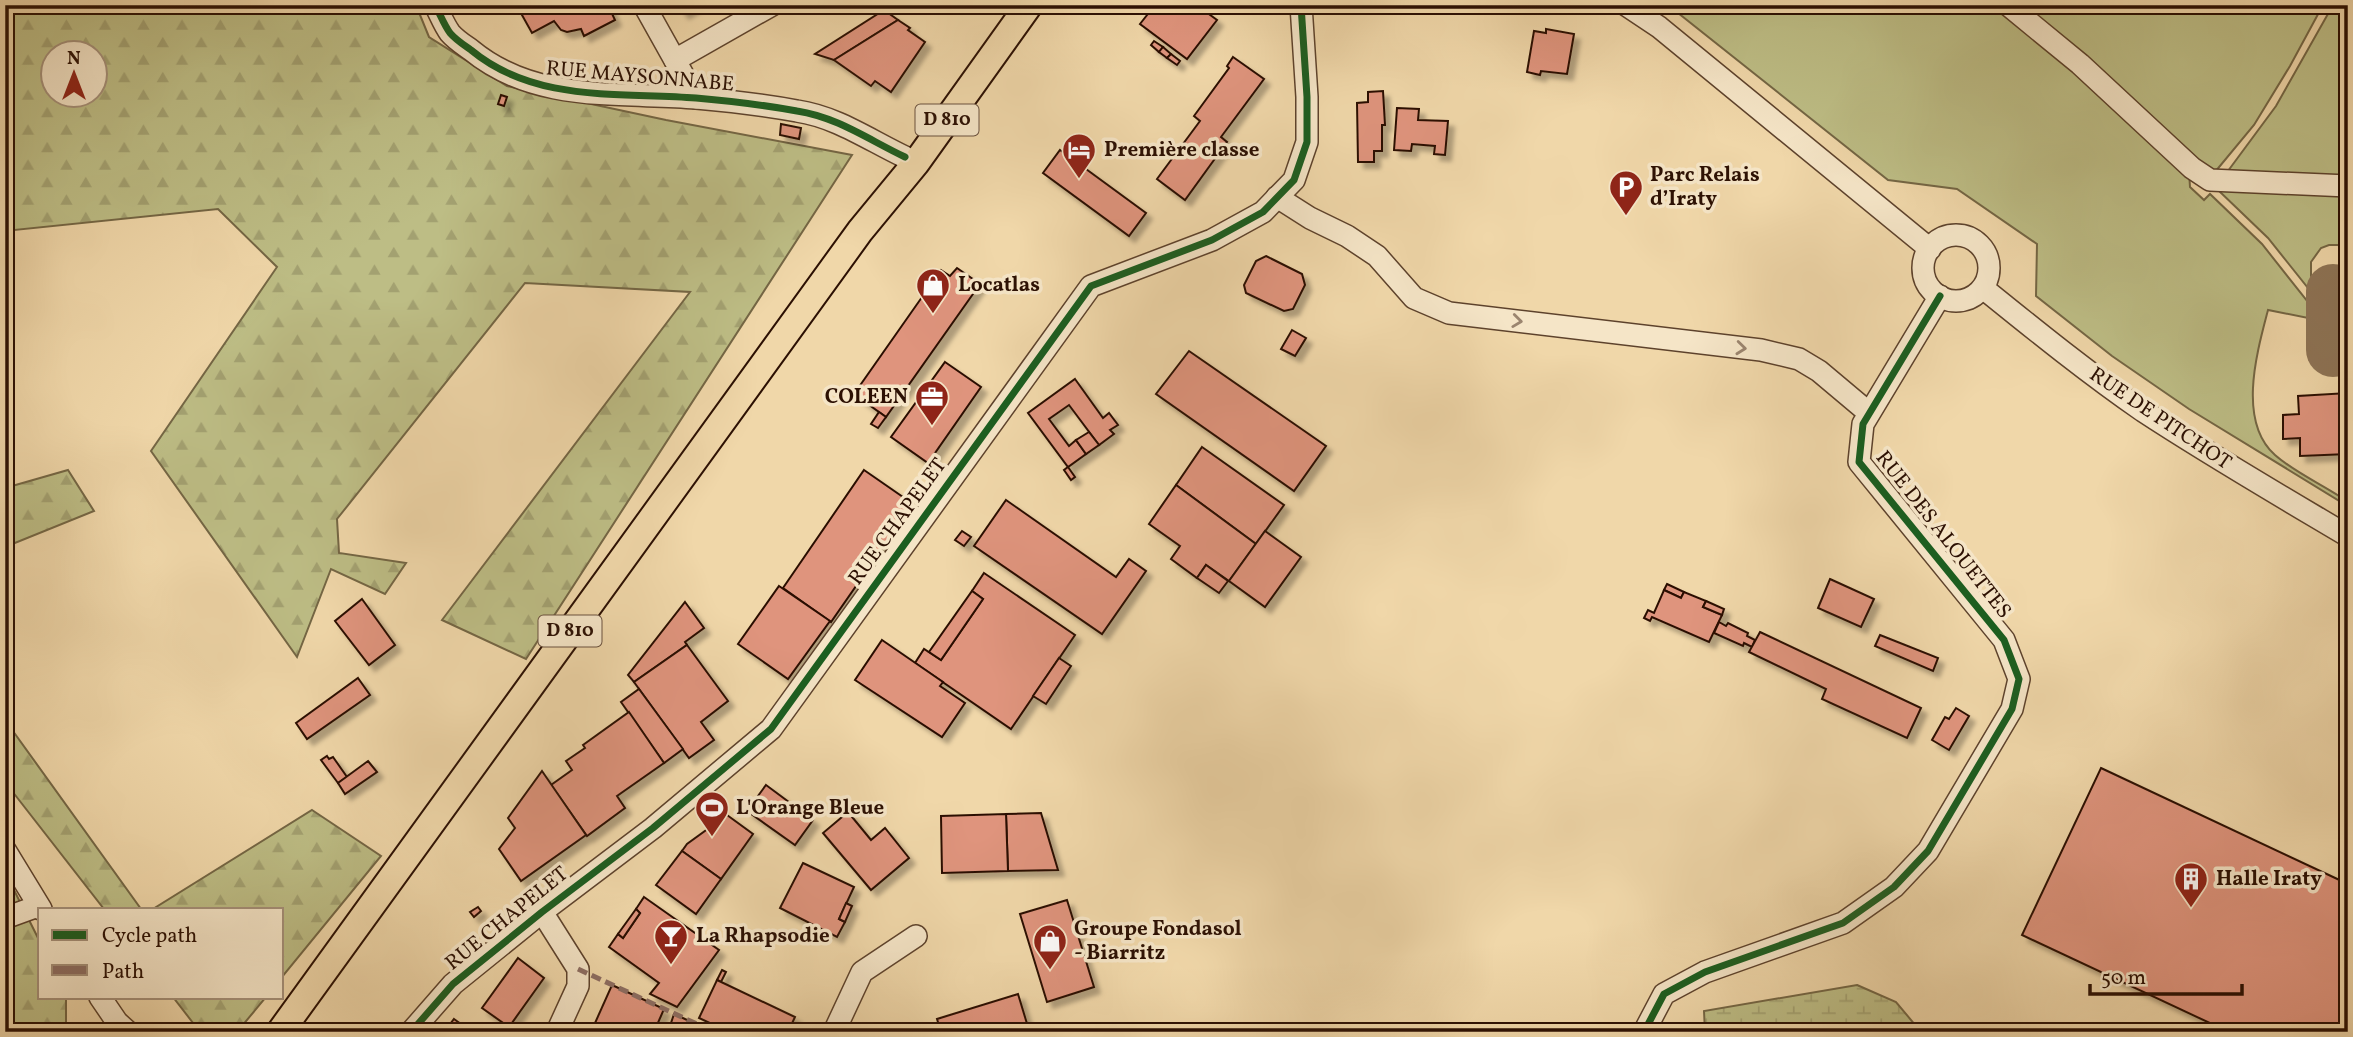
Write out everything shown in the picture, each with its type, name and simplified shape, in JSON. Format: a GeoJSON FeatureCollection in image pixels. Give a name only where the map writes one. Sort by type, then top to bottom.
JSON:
{"type":"FeatureCollection","features":[{"type":"Feature","properties":{"kind":"main road","name":"D 810"},"geometry":{"type":"LineString","coordinates":[[860,231],[905,156],[954,90],[1007,5]]}},
{"type":"Feature","properties":{"kind":"main road","name":"D 810"},"geometry":{"type":"LineString","coordinates":[[280,1032],[860,231],[916,163],[1029,5]]}},
{"type":"Feature","properties":{"kind":"street","name":"RUE MAYSONNABE"},"geometry":{"type":"LineString","coordinates":[[435,5],[451,34],[483,60],[523,81],[553,89],[630,96],[696,98],[800,111],[828,118],[905,156]]}},
{"type":"Feature","properties":{"kind":"street"},"geometry":{"type":"LineString","coordinates":[[644,5],[696,98]]}},
{"type":"Feature","properties":{"kind":"street","name":"RUE CHAPELET"},"geometry":{"type":"LineString","coordinates":[[411,1032],[453,984],[653,828],[771,729],[1091,286],[1212,240],[1263,212],[1294,180],[1307,142],[1301,5]]}},
{"type":"Feature","properties":{"kind":"street"},"geometry":{"type":"LineString","coordinates":[[1626,5],[1659,27],[1930,249]]}},
{"type":"Feature","properties":{"kind":"street"},"geometry":{"type":"LineString","coordinates":[[2008,5],[2080,64],[2192,168],[2210,180],[2348,186]]}},
{"type":"Feature","properties":{"kind":"street"},"geometry":{"type":"LineString","coordinates":[[675,60],[768,6]]}},
{"type":"Feature","properties":{"kind":"street"},"geometry":{"type":"LineString","coordinates":[[1278,197],[1377,256],[1414,298],[1449,313],[1761,350],[1800,359],[1819,371],[1869,413],[1940,296]]}},
{"type":"Feature","properties":{"kind":"street"},"geometry":{"type":"LineString","coordinates":[[1957,235],[1976,242],[1983,249],[1990,268],[1983,288],[1976,295],[1958,301],[1940,296],[1931,289],[1923,269],[1930,249],[1946,236],[1957,235]]}},
{"type":"Feature","properties":{"kind":"street","name":"RUE DE PITCHOT"},"geometry":{"type":"LineString","coordinates":[[1983,288],[2080,365],[2143,410],[2221,461],[2345,529]]}},
{"type":"Feature","properties":{"kind":"street","name":"RUE DES ALOUETTES"},"geometry":{"type":"LineString","coordinates":[[1644,1032],[1664,995],[1705,972],[1843,923],[1895,887],[1928,851],[2012,709],[2020,679],[2004,640],[1859,462],[1863,424],[1869,413]]}},
{"type":"Feature","properties":{"kind":"street"},"geometry":{"type":"LineString","coordinates":[[5,850],[39,908]]}},
{"type":"Feature","properties":{"kind":"street"},"geometry":{"type":"LineString","coordinates":[[5,918],[38,908]]}},
{"type":"Feature","properties":{"kind":"street"},"geometry":{"type":"LineString","coordinates":[[542,912],[578,969],[578,986],[557,1032]]}},
{"type":"Feature","properties":{"kind":"street"},"geometry":{"type":"LineString","coordinates":[[834,1032],[862,972],[916,936]]}},
{"type":"Feature","properties":{"kind":"street"},"geometry":{"type":"LineString","coordinates":[[101,998],[118,1029]]}},
{"type":"Feature","properties":{"kind":"green space"},"geometry":{"type":"Polygon","coordinates":[[[5,5],[416,5],[429,37],[507,86],[666,120],[852,155],[526,659],[442,620],[690,292],[525,283],[337,519],[339,553],[406,563],[385,594],[331,569],[297,657],[151,451],[277,267],[218,209],[5,231],[5,5]]]}},
{"type":"Feature","properties":{"kind":"green space"},"geometry":{"type":"Polygon","coordinates":[[[1668,5],[2000,5],[2189,171],[2190,187],[2204,200],[2210,194],[2262,244],[2323,321],[2268,310],[2255,365],[2253,405],[2256,424],[2263,441],[2275,455],[2339,496],[2348,489],[2348,504],[2189,409],[2112,356],[2036,296],[2037,244],[1957,189],[1888,180],[1668,5]]]}},
{"type":"Feature","properties":{"kind":"green space"},"geometry":{"type":"Polygon","coordinates":[[[2017,5],[2323,5],[2254,125],[2215,172],[2194,165],[2017,5]]]}},
{"type":"Feature","properties":{"kind":"green space"},"geometry":{"type":"Polygon","coordinates":[[[2333,5],[2348,5],[2348,180],[2225,175],[2276,106],[2333,5]]]}},
{"type":"Feature","properties":{"kind":"green space"},"geometry":{"type":"Polygon","coordinates":[[[2218,190],[2348,190],[2348,250],[2338,245],[2329,245],[2321,248],[2311,262],[2311,276],[2322,293],[2324,308],[2268,238],[2218,190]]]}},
{"type":"Feature","properties":{"kind":"green space"},"geometry":{"type":"Polygon","coordinates":[[[2348,286],[2348,350],[2342,350],[2343,295],[2348,286]]]}},
{"type":"Feature","properties":{"kind":"green space"},"geometry":{"type":"Polygon","coordinates":[[[68,470],[94,511],[5,547],[5,488],[68,470]]]}},
{"type":"Feature","properties":{"kind":"green space"},"geometry":{"type":"Polygon","coordinates":[[[5,720],[140,908],[103,908],[5,782],[5,720]]]}},
{"type":"Feature","properties":{"kind":"green space"},"geometry":{"type":"Polygon","coordinates":[[[312,810],[381,856],[284,975],[284,908],[155,908],[312,810]]]}},
{"type":"Feature","properties":{"kind":"green space"},"geometry":{"type":"Polygon","coordinates":[[[5,872],[38,938],[38,998],[66,998],[66,1032],[5,1032],[5,872]]]}},
{"type":"Feature","properties":{"kind":"green space"},"geometry":{"type":"Polygon","coordinates":[[[1857,985],[1896,1002],[1921,1032],[1705,1032],[1704,1011],[1857,985]]]}},
{"type":"Feature","properties":{"kind":"green space"},"geometry":{"type":"Polygon","coordinates":[[[174,998],[265,998],[237,1032],[200,1032],[174,998]]]}},
{"type":"Feature","properties":{"kind":"building"},"geometry":{"type":"Polygon","coordinates":[[[608,5],[615,20],[584,36],[581,29],[567,32],[561,30],[554,21],[532,33],[517,6],[608,5]]]}},
{"type":"Feature","properties":{"kind":"building"},"geometry":{"type":"Polygon","coordinates":[[[678,5],[696,5],[683,13],[678,5]]]}},
{"type":"Feature","properties":{"kind":"building"},"geometry":{"type":"Polygon","coordinates":[[[1155,5],[1204,5],[1202,9],[1217,20],[1187,59],[1140,24],[1155,5]]]}},
{"type":"Feature","properties":{"kind":"building"},"geometry":{"type":"Polygon","coordinates":[[[884,10],[898,20],[834,60],[815,54],[884,10]]]}},
{"type":"Feature","properties":{"kind":"building"},"geometry":{"type":"Polygon","coordinates":[[[898,20],[925,42],[891,92],[875,81],[871,86],[834,60],[898,20]]]}},
{"type":"Feature","properties":{"kind":"building"},"geometry":{"type":"Polygon","coordinates":[[[1546,29],[1574,34],[1567,74],[1541,71],[1540,75],[1527,72],[1534,31],[1546,33],[1546,29]]]}},
{"type":"Feature","properties":{"kind":"building"},"geometry":{"type":"Polygon","coordinates":[[[1154,41],[1163,47],[1159,52],[1151,45],[1154,41]]]}},
{"type":"Feature","properties":{"kind":"building"},"geometry":{"type":"Polygon","coordinates":[[[1163,47],[1171,54],[1167,58],[1159,52],[1163,47]]]}},
{"type":"Feature","properties":{"kind":"building"},"geometry":{"type":"Polygon","coordinates":[[[1171,54],[1180,61],[1177,65],[1167,58],[1171,54]]]}},
{"type":"Feature","properties":{"kind":"building"},"geometry":{"type":"Polygon","coordinates":[[[1233,57],[1264,79],[1221,137],[1227,142],[1185,200],[1157,179],[1200,121],[1194,116],[1229,68],[1227,66],[1233,57]]]}},
{"type":"Feature","properties":{"kind":"building"},"geometry":{"type":"Polygon","coordinates":[[[1383,91],[1385,125],[1382,125],[1382,151],[1374,151],[1374,162],[1358,162],[1357,103],[1368,102],[1368,92],[1383,91]]]}},
{"type":"Feature","properties":{"kind":"building"},"geometry":{"type":"Polygon","coordinates":[[[501,95],[507,97],[504,106],[498,104],[501,95]]]}},
{"type":"Feature","properties":{"kind":"building"},"geometry":{"type":"Polygon","coordinates":[[[1397,108],[1419,109],[1418,120],[1448,121],[1445,155],[1434,154],[1435,146],[1412,144],[1411,151],[1394,150],[1397,108]]]}},
{"type":"Feature","properties":{"kind":"building"},"geometry":{"type":"Polygon","coordinates":[[[781,124],[801,128],[799,139],[780,135],[781,124]]]}},
{"type":"Feature","properties":{"kind":"building"},"geometry":{"type":"Polygon","coordinates":[[[1060,150],[1146,213],[1129,236],[1043,173],[1060,150]]]}},
{"type":"Feature","properties":{"kind":"building"},"geometry":{"type":"Polygon","coordinates":[[[1266,256],[1302,274],[1305,285],[1293,309],[1284,311],[1246,293],[1244,285],[1256,261],[1266,256]]]}},
{"type":"Feature","properties":{"kind":"building"},"geometry":{"type":"Polygon","coordinates":[[[957,268],[980,284],[886,417],[854,394],[941,270],[950,276],[957,268]]]}},
{"type":"Feature","properties":{"kind":"building"},"geometry":{"type":"Polygon","coordinates":[[[1292,330],[1306,338],[1295,356],[1281,349],[1292,330]]]}},
{"type":"Feature","properties":{"kind":"building"},"geometry":{"type":"Polygon","coordinates":[[[1189,351],[1326,446],[1294,491],[1156,394],[1189,351]]]}},
{"type":"Feature","properties":{"kind":"building"},"geometry":{"type":"Polygon","coordinates":[[[945,362],[981,387],[928,463],[891,437],[945,362]]]}},
{"type":"Feature","properties":{"kind":"building"},"geometry":{"type":"Polygon","coordinates":[[[1075,379],[1103,418],[1109,413],[1118,425],[1110,430],[1114,434],[1099,445],[1069,405],[1049,419],[1069,446],[1076,440],[1086,454],[1068,467],[1028,413],[1075,379]]]}},
{"type":"Feature","properties":{"kind":"building"},"geometry":{"type":"Polygon","coordinates":[[[2348,393],[2348,454],[2300,456],[2300,438],[2283,439],[2283,415],[2299,414],[2298,396],[2348,393]]]}},
{"type":"Feature","properties":{"kind":"building"},"geometry":{"type":"Polygon","coordinates":[[[879,412],[886,417],[878,428],[871,424],[879,412]]]}},
{"type":"Feature","properties":{"kind":"building"},"geometry":{"type":"Polygon","coordinates":[[[1089,432],[1099,445],[1086,454],[1076,440],[1089,432]]]}},
{"type":"Feature","properties":{"kind":"building"},"geometry":{"type":"Polygon","coordinates":[[[1202,447],[1284,505],[1256,544],[1176,485],[1202,447]]]}},
{"type":"Feature","properties":{"kind":"building"},"geometry":{"type":"Polygon","coordinates":[[[1068,467],[1075,477],[1071,480],[1064,470],[1068,467]]]}},
{"type":"Feature","properties":{"kind":"building"},"geometry":{"type":"Polygon","coordinates":[[[864,470],[913,504],[831,622],[783,588],[864,470]]]}},
{"type":"Feature","properties":{"kind":"building"},"geometry":{"type":"Polygon","coordinates":[[[1176,485],[1256,544],[1229,581],[1206,565],[1197,578],[1171,559],[1180,546],[1149,524],[1176,485]]]}},
{"type":"Feature","properties":{"kind":"building"},"geometry":{"type":"Polygon","coordinates":[[[1006,500],[1116,577],[1129,559],[1146,571],[1102,634],[974,546],[1006,500]]]}},
{"type":"Feature","properties":{"kind":"building"},"geometry":{"type":"Polygon","coordinates":[[[962,531],[971,537],[964,546],[955,540],[962,531]]]}},
{"type":"Feature","properties":{"kind":"building"},"geometry":{"type":"Polygon","coordinates":[[[1265,531],[1301,557],[1265,607],[1229,581],[1265,531]]]}},
{"type":"Feature","properties":{"kind":"building"},"geometry":{"type":"Polygon","coordinates":[[[1206,565],[1228,581],[1219,593],[1197,578],[1206,565]]]}},
{"type":"Feature","properties":{"kind":"building"},"geometry":{"type":"Polygon","coordinates":[[[984,573],[1075,635],[1011,729],[915,663],[924,649],[941,660],[983,599],[972,591],[984,573]]]}},
{"type":"Feature","properties":{"kind":"building"},"geometry":{"type":"Polygon","coordinates":[[[1830,579],[1874,599],[1861,627],[1818,608],[1830,579]]]}},
{"type":"Feature","properties":{"kind":"building"},"geometry":{"type":"Polygon","coordinates":[[[1667,584],[1684,592],[1681,598],[1664,590],[1667,584]]]}},
{"type":"Feature","properties":{"kind":"building"},"geometry":{"type":"Polygon","coordinates":[[[779,586],[830,621],[788,679],[738,644],[779,586]]]}},
{"type":"Feature","properties":{"kind":"building"},"geometry":{"type":"Polygon","coordinates":[[[1664,590],[1681,598],[1684,592],[1706,601],[1703,607],[1722,615],[1709,642],[1652,617],[1650,621],[1644,618],[1648,610],[1654,613],[1664,590]]]}},
{"type":"Feature","properties":{"kind":"building"},"geometry":{"type":"Polygon","coordinates":[[[972,591],[983,599],[941,660],[929,652],[972,591]]]}},
{"type":"Feature","properties":{"kind":"building"},"geometry":{"type":"Polygon","coordinates":[[[362,599],[395,645],[369,665],[335,621],[362,599]]]}},
{"type":"Feature","properties":{"kind":"building"},"geometry":{"type":"Polygon","coordinates":[[[1706,601],[1724,609],[1722,615],[1703,607],[1706,601]]]}},
{"type":"Feature","properties":{"kind":"building"},"geometry":{"type":"Polygon","coordinates":[[[685,602],[704,628],[685,642],[687,645],[634,682],[628,675],[685,602]]]}},
{"type":"Feature","properties":{"kind":"building"},"geometry":{"type":"Polygon","coordinates":[[[1719,622],[1726,626],[1728,623],[1748,633],[1747,636],[1755,640],[1752,647],[1744,643],[1743,646],[1714,633],[1719,622]]]}},
{"type":"Feature","properties":{"kind":"building"},"geometry":{"type":"Polygon","coordinates":[[[1760,632],[1921,708],[1907,738],[1822,699],[1826,689],[1749,652],[1760,632]]]}},
{"type":"Feature","properties":{"kind":"building"},"geometry":{"type":"Polygon","coordinates":[[[1880,635],[1938,658],[1933,671],[1875,646],[1880,635]]]}},
{"type":"Feature","properties":{"kind":"building"},"geometry":{"type":"Polygon","coordinates":[[[882,640],[943,682],[940,686],[965,703],[942,737],[855,680],[882,640]]]}},
{"type":"Feature","properties":{"kind":"building"},"geometry":{"type":"Polygon","coordinates":[[[687,645],[728,701],[701,722],[714,740],[689,758],[634,682],[687,645]]]}},
{"type":"Feature","properties":{"kind":"building"},"geometry":{"type":"Polygon","coordinates":[[[1059,658],[1071,666],[1046,704],[1033,696],[1059,658]]]}},
{"type":"Feature","properties":{"kind":"building"},"geometry":{"type":"Polygon","coordinates":[[[358,678],[370,695],[307,739],[296,723],[358,678]]]}},
{"type":"Feature","properties":{"kind":"building"},"geometry":{"type":"Polygon","coordinates":[[[639,689],[683,749],[664,763],[621,702],[639,689]]]}},
{"type":"Feature","properties":{"kind":"building"},"geometry":{"type":"Polygon","coordinates":[[[1956,708],[1969,716],[1949,750],[1932,740],[1945,717],[1949,719],[1956,708]]]}},
{"type":"Feature","properties":{"kind":"building"},"geometry":{"type":"Polygon","coordinates":[[[629,712],[664,763],[617,796],[625,808],[587,836],[551,785],[572,770],[566,761],[585,748],[583,745],[629,712]]]}},
{"type":"Feature","properties":{"kind":"building"},"geometry":{"type":"Polygon","coordinates":[[[327,756],[329,759],[333,757],[347,777],[338,783],[321,760],[327,756]]]}},
{"type":"Feature","properties":{"kind":"building"},"geometry":{"type":"Polygon","coordinates":[[[368,761],[377,772],[345,794],[338,783],[368,761]]]}},
{"type":"Feature","properties":{"kind":"building","name":"Halle Iraty"},"geometry":{"type":"Polygon","coordinates":[[[2101,768],[2348,884],[2348,1032],[2229,1032],[2022,935],[2101,768]]]}},
{"type":"Feature","properties":{"kind":"building"},"geometry":{"type":"Polygon","coordinates":[[[542,771],[586,835],[521,881],[499,849],[515,828],[508,818],[542,771]]]}},
{"type":"Feature","properties":{"kind":"building"},"geometry":{"type":"Polygon","coordinates":[[[766,785],[813,820],[795,845],[747,811],[766,785]]]}},
{"type":"Feature","properties":{"kind":"building"},"geometry":{"type":"Polygon","coordinates":[[[848,812],[871,840],[885,828],[909,858],[871,890],[823,833],[848,812]]]}},
{"type":"Feature","properties":{"kind":"building"},"geometry":{"type":"Polygon","coordinates":[[[1041,813],[1058,870],[1008,871],[1006,814],[1041,813]]]}},
{"type":"Feature","properties":{"kind":"building"},"geometry":{"type":"Polygon","coordinates":[[[1006,814],[1008,871],[942,873],[941,816],[1006,814]]]}},
{"type":"Feature","properties":{"kind":"building"},"geometry":{"type":"Polygon","coordinates":[[[727,815],[753,834],[721,879],[682,851],[687,844],[727,815]]]}},
{"type":"Feature","properties":{"kind":"building"},"geometry":{"type":"Polygon","coordinates":[[[682,851],[721,879],[696,914],[656,885],[682,851]]]}},
{"type":"Feature","properties":{"kind":"building"},"geometry":{"type":"Polygon","coordinates":[[[803,863],[854,887],[839,919],[845,922],[837,937],[780,908],[803,863]]]}},
{"type":"Feature","properties":{"kind":"building","name":"La Rhapsodie"},"geometry":{"type":"Polygon","coordinates":[[[644,897],[719,950],[677,1007],[650,994],[659,983],[609,947],[618,934],[623,938],[640,913],[636,909],[644,897]]]}},
{"type":"Feature","properties":{"kind":"building"},"geometry":{"type":"Polygon","coordinates":[[[1067,900],[1094,987],[1047,1002],[1020,914],[1067,900]]]}},
{"type":"Feature","properties":{"kind":"building"},"geometry":{"type":"Polygon","coordinates":[[[846,903],[852,906],[845,922],[839,919],[846,903]]]}},
{"type":"Feature","properties":{"kind":"building"},"geometry":{"type":"Polygon","coordinates":[[[478,907],[481,911],[474,917],[470,912],[478,907]]]}},
{"type":"Feature","properties":{"kind":"building"},"geometry":{"type":"Polygon","coordinates":[[[636,909],[640,913],[623,938],[618,934],[636,909]]]}},
{"type":"Feature","properties":{"kind":"building"},"geometry":{"type":"Polygon","coordinates":[[[518,958],[544,978],[509,1027],[482,1008],[518,958]]]}},
{"type":"Feature","properties":{"kind":"building"},"geometry":{"type":"Polygon","coordinates":[[[722,970],[726,972],[721,982],[717,980],[722,970]]]}},
{"type":"Feature","properties":{"kind":"building"},"geometry":{"type":"Polygon","coordinates":[[[717,980],[795,1017],[788,1032],[729,1032],[699,1018],[717,980]]]}},
{"type":"Feature","properties":{"kind":"building"},"geometry":{"type":"Polygon","coordinates":[[[612,985],[664,1009],[654,1032],[591,1032],[612,985]]]}},
{"type":"Feature","properties":{"kind":"building"},"geometry":{"type":"Polygon","coordinates":[[[1018,994],[1028,1027],[1013,1032],[941,1032],[937,1019],[1018,994]]]}},
{"type":"Feature","properties":{"kind":"building"},"geometry":{"type":"Polygon","coordinates":[[[674,1014],[696,1024],[692,1032],[671,1023],[674,1014]]]}},
{"type":"Feature","properties":{"kind":"building"},"geometry":{"type":"Polygon","coordinates":[[[454,1019],[472,1032],[444,1032],[454,1019]]]}},
{"type":"Feature","properties":{"kind":"taxiway"},"geometry":{"type":"LineString","coordinates":[[2333,291],[2333,350]]}},
{"type":"Feature","properties":{"kind":"marked path"},"geometry":{"type":"LineString","coordinates":[[578,969],[714,1032]]}},
{"type":"Feature","properties":{"kind":"cycle path"},"geometry":{"type":"LineString","coordinates":[[435,5],[452,36],[496,67],[522,79],[579,92],[696,98],[812,114],[839,124],[905,157]]}},
{"type":"Feature","properties":{"kind":"cycle path"},"geometry":{"type":"LineString","coordinates":[[411,1032],[453,984],[653,828],[771,729],[1091,286],[1212,240],[1263,212],[1294,180],[1307,142],[1301,5]]}},
{"type":"Feature","properties":{"kind":"cycle path"},"geometry":{"type":"LineString","coordinates":[[1644,1032],[1664,994],[1705,972],[1843,923],[1894,887],[1928,851],[2012,709],[2019,679],[2004,640],[1859,462],[1863,424],[1940,296]]}},
{"type":"Feature","properties":{"kind":"place","name":"Première classe"},"geometry":{"type":"Point","coordinates":[1079,180]}},
{"type":"Feature","properties":{"kind":"place","name":"Parc Relais d’Iraty"},"geometry":{"type":"Point","coordinates":[1626,217]}},
{"type":"Feature","properties":{"kind":"place","name":"Locatlas"},"geometry":{"type":"Point","coordinates":[933,315]}},
{"type":"Feature","properties":{"kind":"place","name":"COLEEN"},"geometry":{"type":"Point","coordinates":[932,427]}},
{"type":"Feature","properties":{"kind":"place","name":"L'Orange Bleue"},"geometry":{"type":"Point","coordinates":[712,838]}},
{"type":"Feature","properties":{"kind":"place","name":"Halle Iraty"},"geometry":{"type":"Point","coordinates":[2191,909]}},
{"type":"Feature","properties":{"kind":"place","name":"La Rhapsodie"},"geometry":{"type":"Point","coordinates":[671,966]}},
{"type":"Feature","properties":{"kind":"place","name":"Groupe Fondasol - Biarritz"},"geometry":{"type":"Point","coordinates":[1050,971]}}]}
